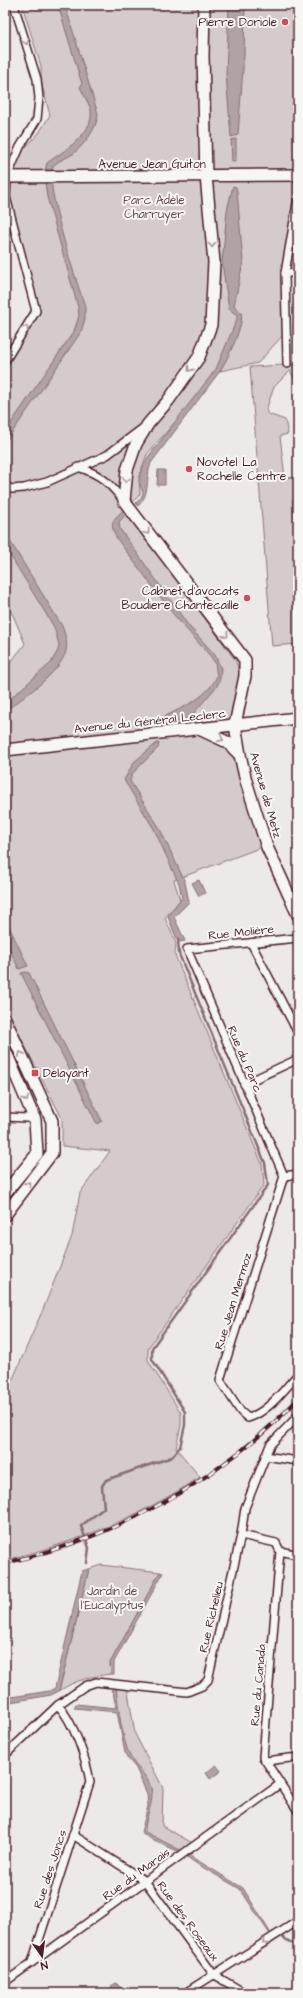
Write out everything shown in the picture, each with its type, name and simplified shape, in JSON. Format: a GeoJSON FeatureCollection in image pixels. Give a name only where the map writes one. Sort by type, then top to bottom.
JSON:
{"type":"FeatureCollection","features":[{"type":"Feature","properties":{"kind":"street"},"geometry":{"type":"LineString","coordinates":[[5,361],[36,311],[6,197],[6,177],[20,147],[37,119],[39,98],[37,79],[14,5]]}},
{"type":"Feature","properties":{"kind":"street"},"geometry":{"type":"LineString","coordinates":[[124,501],[127,470],[136,444],[148,424],[168,401],[199,357],[211,325],[214,262],[206,176],[203,56],[204,5]]}},
{"type":"Feature","properties":{"kind":"street","name":"Avenue Jean Guiton"},"geometry":{"type":"LineString","coordinates":[[6,177],[298,175]]}},
{"type":"Feature","properties":{"kind":"street"},"geometry":{"type":"LineString","coordinates":[[287,364],[285,273],[298,197]]}},
{"type":"Feature","properties":{"kind":"street"},"geometry":{"type":"LineString","coordinates":[[285,273],[298,273]]}},
{"type":"Feature","properties":{"kind":"street"},"geometry":{"type":"LineString","coordinates":[[5,486],[12,488],[24,488],[47,482],[107,455],[148,424]]}},
{"type":"Feature","properties":{"kind":"street"},"geometry":{"type":"LineString","coordinates":[[78,468],[92,472],[104,479],[124,501],[245,660],[245,676],[235,725]]}},
{"type":"Feature","properties":{"kind":"street","name":"Avenue du Général Leclerc"},"geometry":{"type":"LineString","coordinates":[[5,750],[298,718]]}},
{"type":"Feature","properties":{"kind":"street","name":"Avenue de Metz"},"geometry":{"type":"LineString","coordinates":[[235,725],[246,781],[267,847],[298,915]]}},
{"type":"Feature","properties":{"kind":"street"},"geometry":{"type":"LineString","coordinates":[[198,729],[227,742],[240,755]]}},
{"type":"Feature","properties":{"kind":"street","name":"Rue Molière"},"geometry":{"type":"LineString","coordinates":[[187,949],[298,938]]}},
{"type":"Feature","properties":{"kind":"street"},"geometry":{"type":"LineString","coordinates":[[251,943],[298,1033]]}},
{"type":"Feature","properties":{"kind":"street","name":"Rue du Parc"},"geometry":{"type":"LineString","coordinates":[[187,949],[284,1176]]}},
{"type":"Feature","properties":{"kind":"street"},"geometry":{"type":"LineString","coordinates":[[5,1019],[52,1121],[52,1152],[5,1215]]}},
{"type":"Feature","properties":{"kind":"street"},"geometry":{"type":"LineString","coordinates":[[5,1050],[35,1120],[37,1154],[5,1193]]}},
{"type":"Feature","properties":{"kind":"street"},"geometry":{"type":"LineString","coordinates":[[244,1084],[298,1059]]}},
{"type":"Feature","properties":{"kind":"street"},"geometry":{"type":"LineString","coordinates":[[5,1117],[35,1120]]}},
{"type":"Feature","properties":{"kind":"street"},"geometry":{"type":"LineString","coordinates":[[284,1176],[298,1174]]}},
{"type":"Feature","properties":{"kind":"street","name":"Rue Jean Mermoz"},"geometry":{"type":"LineString","coordinates":[[284,1176],[220,1380],[241,1412],[248,1418],[256,1416],[281,1394],[298,1374]]}},
{"type":"Feature","properties":{"kind":"street","name":"Rue Richelieu"},"geometry":{"type":"LineString","coordinates":[[5,1755],[58,1705],[85,1686],[96,1682],[187,1692],[202,1686],[208,1680],[241,1535],[245,1508],[270,1445],[298,1416]]}},
{"type":"Feature","properties":{"kind":"street"},"geometry":{"type":"LineString","coordinates":[[265,1456],[298,1461]]}},
{"type":"Feature","properties":{"kind":"street"},"geometry":{"type":"LineString","coordinates":[[241,1535],[276,1543],[280,1551],[298,1555]]}},
{"type":"Feature","properties":{"kind":"street","name":"Rue du Canada"},"geometry":{"type":"LineString","coordinates":[[280,1551],[263,1757],[298,1811]]}},
{"type":"Feature","properties":{"kind":"street","name":"Rue des Joncs"},"geometry":{"type":"LineString","coordinates":[[32,1962],[90,1782],[88,1772],[69,1720],[58,1705]]}},
{"type":"Feature","properties":{"kind":"street"},"geometry":{"type":"LineString","coordinates":[[266,1761],[298,1757]]}},
{"type":"Feature","properties":{"kind":"street","name":"Rue du Marais"},"geometry":{"type":"LineString","coordinates":[[5,1982],[280,1784]]}},
{"type":"Feature","properties":{"kind":"street","name":"Rue des Roseaux"},"geometry":{"type":"LineString","coordinates":[[73,1835],[145,1881],[214,1975],[246,1993]]}},
{"type":"Feature","properties":{"kind":"street"},"geometry":{"type":"LineString","coordinates":[[185,1993],[298,1921]]}},
{"type":"Feature","properties":{"kind":"green space","name":"Parc Adèle Charruyer"},"geometry":{"type":"Polygon","coordinates":[[[22,5],[298,5],[298,179],[282,269],[283,335],[258,363],[220,371],[147,454],[139,476],[140,494],[134,501],[124,508],[236,661],[240,677],[239,694],[226,727],[262,847],[174,880],[180,900],[165,918],[176,943],[175,955],[262,1164],[264,1185],[148,1348],[148,1360],[181,1413],[181,1425],[176,1448],[200,1477],[154,1504],[106,1527],[82,1537],[5,1560],[5,1397],[44,1307],[72,1236],[80,1193],[110,1151],[62,1146],[62,1118],[5,1007],[5,669],[25,644],[13,615],[5,602],[5,368],[40,311],[10,197],[10,178],[24,149],[39,133],[50,115],[41,82],[41,66],[22,5]]]}},
{"type":"Feature","properties":{"kind":"green space"},"geometry":{"type":"Polygon","coordinates":[[[298,364],[298,385],[290,371],[274,387],[266,410],[268,414],[285,420],[288,434],[280,436],[285,478],[298,477],[298,499],[292,500],[294,512],[296,512],[297,515],[295,515],[298,547],[298,644],[272,646],[250,367],[298,364]]]}},
{"type":"Feature","properties":{"kind":"green space","name":"Jardin de l'Eucalyptus"},"geometry":{"type":"Polygon","coordinates":[[[101,1565],[160,1572],[110,1663],[111,1674],[84,1679],[59,1691],[89,1569],[101,1565]]]}},
{"type":"Feature","properties":{"kind":"green space"},"geometry":{"type":"Polygon","coordinates":[[[112,1684],[127,1686],[135,1734],[163,1788],[162,1826],[196,1845],[184,1854],[152,1838],[144,1832],[150,1800],[143,1778],[128,1757],[112,1684]]]}},
{"type":"Feature","properties":{"kind":"shaded area"},"geometry":{"type":"Polygon","coordinates":[[[58,5],[65,5],[98,114],[93,131],[73,154],[54,165],[51,174],[52,190],[56,210],[85,306],[85,319],[81,332],[5,443],[5,432],[74,331],[79,316],[78,307],[47,197],[44,175],[47,163],[78,140],[89,125],[91,116],[90,107],[80,87],[82,84],[58,5]]]}},
{"type":"Feature","properties":{"kind":"shaded area"},"geometry":{"type":"Polygon","coordinates":[[[229,5],[245,5],[244,55],[238,135],[231,137],[226,74],[229,5]]]}},
{"type":"Feature","properties":{"kind":"shaded area"},"geometry":{"type":"Polygon","coordinates":[[[236,139],[236,161],[232,161],[231,140],[236,139]]]}},
{"type":"Feature","properties":{"kind":"shaded area"},"geometry":{"type":"Polygon","coordinates":[[[233,186],[236,187],[237,191],[243,262],[234,306],[241,312],[242,318],[238,333],[231,351],[220,371],[151,463],[145,496],[138,506],[136,503],[141,498],[143,493],[139,482],[140,473],[148,457],[216,369],[237,319],[237,315],[229,309],[222,263],[227,210],[233,186]]]}},
{"type":"Feature","properties":{"kind":"shaded area"},"geometry":{"type":"Polygon","coordinates":[[[158,470],[165,470],[165,485],[157,485],[158,470]]]}},
{"type":"Feature","properties":{"kind":"shaded area"},"geometry":{"type":"Polygon","coordinates":[[[124,510],[127,513],[119,522],[120,529],[188,625],[215,655],[221,669],[220,679],[217,686],[187,721],[158,724],[157,721],[191,703],[206,692],[217,676],[215,663],[174,615],[117,539],[112,526],[116,517],[124,510]]]}},
{"type":"Feature","properties":{"kind":"shaded area"},"geometry":{"type":"Polygon","coordinates":[[[5,533],[62,626],[67,644],[66,651],[62,659],[49,676],[31,692],[5,711],[5,703],[51,663],[59,645],[54,627],[5,547],[5,533]]]}},
{"type":"Feature","properties":{"kind":"shaded area"},"geometry":{"type":"Polygon","coordinates":[[[157,743],[159,743],[158,748],[132,774],[130,781],[159,827],[185,882],[189,902],[174,917],[185,941],[178,942],[168,917],[169,913],[182,898],[179,884],[154,829],[124,780],[134,762],[157,743]]]}},
{"type":"Feature","properties":{"kind":"shaded area"},"geometry":{"type":"Polygon","coordinates":[[[199,880],[205,893],[199,896],[192,883],[199,880]]]}},
{"type":"Feature","properties":{"kind":"shaded area"},"geometry":{"type":"Polygon","coordinates":[[[5,918],[28,966],[19,969],[5,940],[5,918]]]}},
{"type":"Feature","properties":{"kind":"shaded area"},"geometry":{"type":"Polygon","coordinates":[[[21,973],[29,973],[102,1121],[97,1124],[21,973]]]}},
{"type":"Feature","properties":{"kind":"shaded area"},"geometry":{"type":"Polygon","coordinates":[[[89,1569],[59,1691],[51,1695],[5,1703],[5,1698],[49,1691],[55,1688],[82,1571],[89,1569]]]}},
{"type":"Feature","properties":{"kind":"shaded area"},"geometry":{"type":"Polygon","coordinates":[[[160,1572],[163,1573],[114,1662],[114,1674],[111,1674],[110,1663],[160,1572]]]}},
{"type":"Feature","properties":{"kind":"shaded area"},"geometry":{"type":"Polygon","coordinates":[[[113,1688],[116,1688],[124,1740],[130,1756],[151,1786],[152,1797],[145,1824],[145,1832],[182,1851],[243,1888],[270,1932],[269,1933],[240,1889],[197,1864],[180,1852],[154,1841],[141,1832],[148,1806],[147,1794],[136,1768],[125,1753],[117,1712],[74,1708],[76,1704],[116,1708],[113,1692],[111,1691],[113,1688]]]}},
{"type":"Feature","properties":{"kind":"shaded area"},"geometry":{"type":"Polygon","coordinates":[[[216,1765],[221,1771],[210,1779],[206,1773],[216,1765]]]}},
{"type":"Feature","properties":{"kind":"shaded area"},"geometry":{"type":"Polygon","coordinates":[[[116,1983],[123,1990],[123,1993],[115,1993],[111,1986],[116,1983]]]}},
{"type":"Feature","properties":{"kind":"waterway"},"geometry":{"type":"LineString","coordinates":[[87,1563],[89,1548],[81,1526],[104,1508],[102,1486],[106,1480],[172,1457],[180,1447],[185,1425],[185,1412],[152,1359],[152,1348],[268,1185],[265,1163],[179,954],[178,939]]}},
{"type":"Feature","properties":{"kind":"waterway"},"geometry":{"type":"LineString","coordinates":[[283,1938],[298,1946]]}},
{"type":"Feature","properties":{"kind":"railway"},"geometry":{"type":"LineString","coordinates":[[5,1563],[46,1552],[86,1538],[125,1522],[164,1502],[235,1456],[268,1429],[298,1399]]}},
{"type":"Feature","properties":{"kind":"place","name":"Pierre Doriole"},"geometry":{"type":"Point","coordinates":[285,22]}},
{"type":"Feature","properties":{"kind":"place","name":"Novotel La Rochelle Centre"},"geometry":{"type":"Point","coordinates":[189,469]}},
{"type":"Feature","properties":{"kind":"place","name":"Cabinet d'avocats Boudiere Chantecaille"},"geometry":{"type":"Point","coordinates":[247,598]}},
{"type":"Feature","properties":{"kind":"place","name":"Delayant"},"geometry":{"type":"Point","coordinates":[35,1073]}}]}
